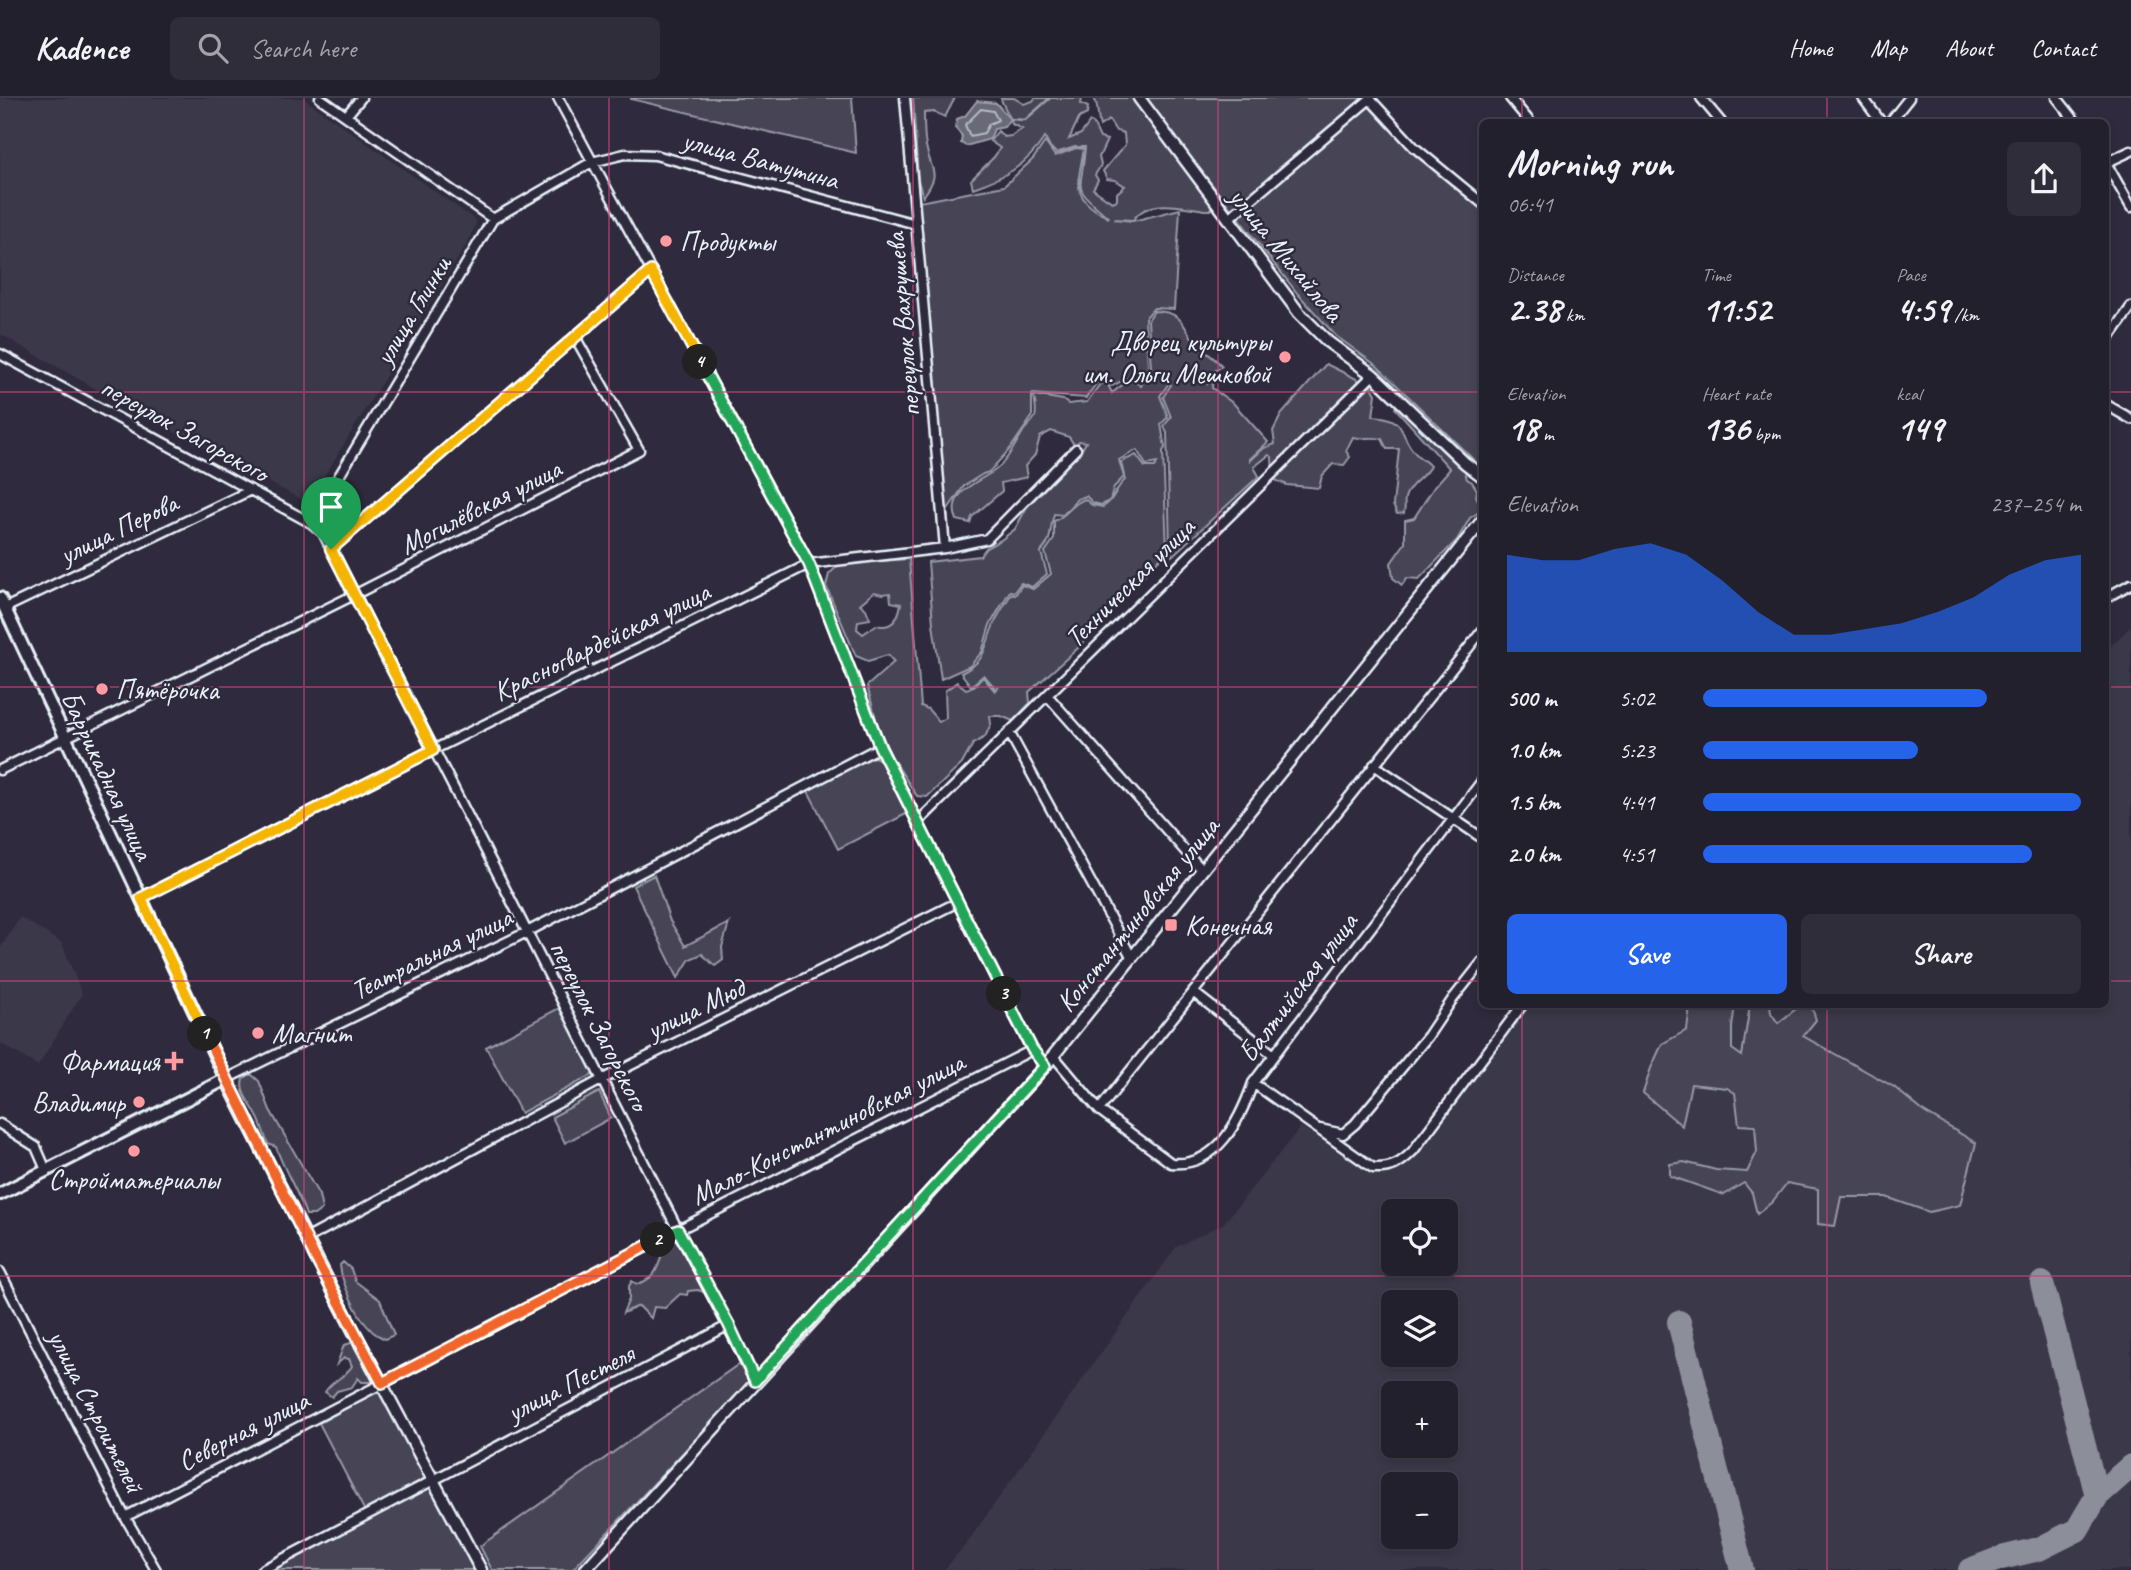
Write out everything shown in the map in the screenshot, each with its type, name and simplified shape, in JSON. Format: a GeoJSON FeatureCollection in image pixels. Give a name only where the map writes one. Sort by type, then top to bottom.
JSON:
{"type":"FeatureCollection","features":[{"type":"Feature","properties":{"kind":"main road","name":"Баррикадная улица"},"geometry":{"type":"LineString","coordinates":[[2,603],[226,1079]]}},
{"type":"Feature","properties":{"kind":"main road","name":"Театральная улица"},"geometry":{"type":"LineString","coordinates":[[0,1195],[226,1079]]}},
{"type":"Feature","properties":{"kind":"street"},"geometry":{"type":"LineString","coordinates":[[320,98],[492,219]]}},
{"type":"Feature","properties":{"kind":"street"},"geometry":{"type":"LineString","coordinates":[[346,116],[361,98]]}},
{"type":"Feature","properties":{"kind":"street"},"geometry":{"type":"LineString","coordinates":[[558,98],[809,564],[880,747],[1032,1049],[1045,1066]]}},
{"type":"Feature","properties":{"kind":"street","name":"переулок Вахрушева"},"geometry":{"type":"LineString","coordinates":[[905,98],[945,548]]}},
{"type":"Feature","properties":{"kind":"street","name":"улица Михайлова"},"geometry":{"type":"LineString","coordinates":[[1139,98],[1299,313],[1328,342],[1373,375],[1479,474]]}},
{"type":"Feature","properties":{"kind":"street"},"geometry":{"type":"LineString","coordinates":[[1510,98],[1528,119]]}},
{"type":"Feature","properties":{"kind":"street"},"geometry":{"type":"LineString","coordinates":[[1701,98],[1718,119]]}},
{"type":"Feature","properties":{"kind":"street"},"geometry":{"type":"LineString","coordinates":[[1863,98],[1879,119]]}},
{"type":"Feature","properties":{"kind":"street"},"geometry":{"type":"LineString","coordinates":[[1892,119],[1909,98]]}},
{"type":"Feature","properties":{"kind":"street"},"geometry":{"type":"LineString","coordinates":[[2057,98],[2074,119]]}},
{"type":"Feature","properties":{"kind":"street"},"geometry":{"type":"LineString","coordinates":[[1228,218],[1371,99],[1414,147],[1479,201]]}},
{"type":"Feature","properties":{"kind":"street"},"geometry":{"type":"LineString","coordinates":[[2109,161],[2131,151]]}},
{"type":"Feature","properties":{"kind":"street","name":"улица Ватутина"},"geometry":{"type":"LineString","coordinates":[[593,162],[625,153],[655,155],[916,224]]}},
{"type":"Feature","properties":{"kind":"street","name":"улица Глинки"},"geometry":{"type":"LineString","coordinates":[[311,523],[492,219],[593,162]]}},
{"type":"Feature","properties":{"kind":"street"},"geometry":{"type":"LineString","coordinates":[[2109,167],[2131,207]]}},
{"type":"Feature","properties":{"kind":"street"},"geometry":{"type":"LineString","coordinates":[[331,549],[651,271]]}},
{"type":"Feature","properties":{"kind":"street"},"geometry":{"type":"LineString","coordinates":[[2109,338],[2131,307]]}},
{"type":"Feature","properties":{"kind":"street","name":"Могилёвская улица"},"geometry":{"type":"LineString","coordinates":[[0,770],[639,450],[575,337]]}},
{"type":"Feature","properties":{"kind":"street","name":"переулок Загорского"},"geometry":{"type":"LineString","coordinates":[[0,354],[311,523],[323,533],[729,1325],[755,1381]]}},
{"type":"Feature","properties":{"kind":"street","name":"Техническая улица"},"geometry":{"type":"LineString","coordinates":[[917,823],[1373,375]]}},
{"type":"Feature","properties":{"kind":"street"},"geometry":{"type":"LineString","coordinates":[[2109,406],[2131,419]]}},
{"type":"Feature","properties":{"kind":"street","name":"Красногвардейская улица"},"geometry":{"type":"LineString","coordinates":[[141,898],[809,564],[945,548],[987,538],[1076,449]]}},
{"type":"Feature","properties":{"kind":"street","name":"улица Перова"},"geometry":{"type":"LineString","coordinates":[[2,603],[251,490]]}},
{"type":"Feature","properties":{"kind":"street","name":"Константиновская улица"},"geometry":{"type":"LineString","coordinates":[[585,1570],[1045,1066],[1479,525]]}},
{"type":"Feature","properties":{"kind":"street"},"geometry":{"type":"LineString","coordinates":[[2109,596],[2131,584]]}},
{"type":"Feature","properties":{"kind":"street"},"geometry":{"type":"LineString","coordinates":[[1099,1110],[1479,635]]}},
{"type":"Feature","properties":{"kind":"street"},"geometry":{"type":"LineString","coordinates":[[1047,695],[1202,870]]}},
{"type":"Feature","properties":{"kind":"street"},"geometry":{"type":"LineString","coordinates":[[1009,733],[1132,958]]}},
{"type":"Feature","properties":{"kind":"street","name":"Театральная улица"},"geometry":{"type":"LineString","coordinates":[[226,1079],[527,932],[880,747]]}},
{"type":"Feature","properties":{"kind":"street"},"geometry":{"type":"LineString","coordinates":[[1374,765],[1479,836]]}},
{"type":"Feature","properties":{"kind":"street","name":"Балтийская улица"},"geometry":{"type":"LineString","coordinates":[[1053,1055],[1099,1110],[1171,1163],[1185,1164],[1208,1156],[1227,1135],[1243,1111],[1253,1083],[1479,785]]}},
{"type":"Feature","properties":{"kind":"street","name":"улица Мюд"},"geometry":{"type":"LineString","coordinates":[[306,1239],[603,1079],[958,902]]}},
{"type":"Feature","properties":{"kind":"street"},"geometry":{"type":"LineString","coordinates":[[1313,1127],[1343,1134],[1355,1124],[1428,1036],[1479,966]]}},
{"type":"Feature","properties":{"kind":"street"},"geometry":{"type":"LineString","coordinates":[[1194,992],[1274,1055]]}},
{"type":"Feature","properties":{"kind":"street"},"geometry":{"type":"LineString","coordinates":[[1253,1083],[1373,1168],[1390,1169],[1403,1161],[1520,1008]]}},
{"type":"Feature","properties":{"kind":"street","name":"Мало-Константиновская улица"},"geometry":{"type":"LineString","coordinates":[[382,1383],[1032,1049]]}},
{"type":"Feature","properties":{"kind":"street","name":"Баррикадная улица"},"geometry":{"type":"LineString","coordinates":[[226,1079],[306,1239],[481,1570]]}},
{"type":"Feature","properties":{"kind":"street"},"geometry":{"type":"LineString","coordinates":[[0,1124],[36,1147],[46,1170]]}},
{"type":"Feature","properties":{"kind":"street","name":"улица Строителей"},"geometry":{"type":"LineString","coordinates":[[0,1272],[125,1517],[156,1570]]}},
{"type":"Feature","properties":{"kind":"street","name":"улица Пестеля"},"geometry":{"type":"LineString","coordinates":[[262,1570],[729,1325]]}},
{"type":"Feature","properties":{"kind":"street","name":"Северная улица"},"geometry":{"type":"LineString","coordinates":[[125,1517],[382,1383]]}},
{"type":"Feature","properties":{"kind":"shaded area"},"geometry":{"type":"Polygon","coordinates":[[[0,98],[303,98],[477,221],[468,242],[308,503],[127,407],[0,334],[0,98]]]}},
{"type":"Feature","properties":{"kind":"shaded area"},"geometry":{"type":"Polygon","coordinates":[[[631,98],[852,98],[856,153],[631,99],[631,98]]]}},
{"type":"Feature","properties":{"kind":"shaded area"},"geometry":{"type":"Polygon","coordinates":[[[913,98],[955,98],[945,117],[934,112],[924,113],[925,142],[934,177],[923,197],[918,180],[913,98]]]}},
{"type":"Feature","properties":{"kind":"shaded area"},"geometry":{"type":"Polygon","coordinates":[[[1001,98],[1014,98],[1024,104],[1035,98],[1082,98],[1081,104],[1088,107],[1087,114],[1079,118],[1069,139],[1081,134],[1090,122],[1100,138],[1107,140],[1099,157],[1101,165],[1095,175],[1098,180],[1093,189],[1112,202],[1117,200],[1117,193],[1125,186],[1107,179],[1103,171],[1125,145],[1124,133],[1116,131],[1109,120],[1100,126],[1094,98],[1137,98],[1211,203],[1211,210],[1166,205],[1148,208],[1133,220],[1113,219],[1133,221],[1180,209],[1174,309],[1154,308],[1145,318],[1148,368],[1112,386],[1108,385],[1112,393],[1125,383],[1134,381],[1141,386],[1151,368],[1148,320],[1154,311],[1164,312],[1176,316],[1196,343],[1222,366],[1215,371],[1207,385],[1213,377],[1212,388],[1234,404],[1268,442],[1250,461],[1264,448],[1275,444],[1273,431],[1281,415],[1326,364],[1371,386],[1376,394],[1373,416],[1385,417],[1398,424],[1411,448],[1430,466],[1408,490],[1404,513],[1397,514],[1393,505],[1399,449],[1387,449],[1382,439],[1353,437],[1346,451],[1350,457],[1344,465],[1333,464],[1322,476],[1319,488],[1287,485],[1273,479],[1272,457],[1269,455],[1254,467],[1259,476],[1172,556],[1167,433],[1164,426],[1171,417],[1163,397],[1171,385],[1169,383],[1160,396],[1168,417],[1161,424],[1165,448],[1167,551],[1137,582],[1119,594],[1107,617],[1077,649],[1029,692],[1030,703],[1013,721],[1001,716],[990,716],[991,724],[985,737],[973,744],[962,764],[927,797],[917,796],[889,753],[867,686],[894,662],[888,655],[868,661],[856,656],[826,586],[829,574],[840,564],[909,559],[921,706],[928,709],[939,722],[946,718],[945,691],[957,682],[966,689],[973,687],[983,677],[995,691],[999,687],[996,689],[984,675],[971,686],[961,673],[979,660],[996,620],[1011,594],[1015,595],[1022,585],[1033,589],[1051,574],[1045,552],[1054,539],[1054,521],[1062,516],[1076,503],[1085,499],[1092,505],[1103,507],[1107,504],[1113,497],[1119,487],[1125,480],[1121,462],[1136,455],[1145,467],[1155,467],[1157,463],[1146,465],[1137,450],[1119,460],[1124,477],[1114,487],[1110,500],[1102,505],[1093,503],[1086,496],[1077,499],[1063,515],[1054,514],[1050,537],[1041,552],[1047,574],[1032,587],[1021,583],[1014,592],[1010,591],[990,625],[982,652],[970,666],[941,679],[928,562],[980,556],[986,548],[1015,529],[1027,507],[1080,453],[1086,442],[1079,441],[1075,446],[1069,437],[1051,431],[1040,437],[1035,455],[1025,466],[1027,477],[1001,483],[1002,491],[972,517],[970,523],[957,520],[955,504],[958,497],[1006,459],[1035,417],[1034,395],[1063,400],[1068,404],[1087,402],[1100,384],[1104,384],[1098,381],[1086,398],[1032,394],[1032,417],[1010,449],[989,472],[964,486],[946,512],[919,202],[1004,186],[1033,159],[1045,142],[1055,156],[1076,148],[1084,149],[1080,190],[1088,204],[1109,218],[1083,193],[1081,181],[1085,147],[1075,147],[1056,153],[1045,137],[1030,156],[1014,169],[973,188],[971,180],[1000,148],[990,141],[998,131],[1004,137],[1022,129],[1012,124],[1001,98]],[[874,592],[860,604],[866,609],[870,619],[858,621],[857,629],[863,634],[876,625],[890,624],[898,615],[901,604],[891,602],[890,593],[874,592]]]}},
{"type":"Feature","properties":{"kind":"shaded area"},"geometry":{"type":"Polygon","coordinates":[[[1144,98],[1361,98],[1414,154],[1479,208],[1479,465],[1377,366],[1336,336],[1298,294],[1144,98]]]}},
{"type":"Feature","properties":{"kind":"shaded area"},"geometry":{"type":"Polygon","coordinates":[[[1400,405],[1464,468],[1467,479],[1477,490],[1479,502],[1479,512],[1470,518],[1457,540],[1419,579],[1407,578],[1402,585],[1393,578],[1391,563],[1405,543],[1405,520],[1414,518],[1434,487],[1450,469],[1395,408],[1400,405]]]}},
{"type":"Feature","properties":{"kind":"shaded area"},"geometry":{"type":"Polygon","coordinates":[[[2131,626],[2131,1570],[944,1570],[966,1544],[1176,1247],[1224,1223],[1301,1126],[1361,1167],[1393,1172],[1415,1151],[1526,1008],[2109,1008],[2109,647],[2131,626]]]}},
{"type":"Feature","properties":{"kind":"shaded area"},"geometry":{"type":"Polygon","coordinates":[[[871,756],[882,760],[910,812],[838,849],[807,789],[871,756]]]}},
{"type":"Feature","properties":{"kind":"shaded area"},"geometry":{"type":"Polygon","coordinates":[[[654,875],[670,921],[685,946],[729,923],[722,947],[723,960],[715,966],[702,954],[690,959],[678,978],[633,886],[654,875]]]}},
{"type":"Feature","properties":{"kind":"shaded area"},"geometry":{"type":"Polygon","coordinates":[[[20,917],[62,943],[82,994],[38,1066],[0,1043],[0,949],[20,917]]]}},
{"type":"Feature","properties":{"kind":"shaded area"},"geometry":{"type":"Polygon","coordinates":[[[561,1007],[596,1073],[521,1113],[486,1047],[561,1007]]]}},
{"type":"Feature","properties":{"kind":"shaded area"},"geometry":{"type":"Polygon","coordinates":[[[1690,1008],[1735,1008],[1732,1049],[1742,1056],[1750,1008],[1770,1008],[1778,1023],[1797,1008],[1812,1008],[1816,1020],[1803,1036],[1894,1087],[1924,1112],[1976,1143],[1960,1205],[1929,1212],[1886,1197],[1841,1197],[1835,1226],[1818,1224],[1818,1189],[1787,1183],[1772,1202],[1757,1214],[1752,1193],[1744,1183],[1724,1195],[1670,1176],[1670,1164],[1684,1162],[1716,1170],[1747,1172],[1757,1152],[1755,1126],[1739,1125],[1735,1093],[1727,1088],[1691,1084],[1682,1126],[1643,1093],[1662,1044],[1687,1030],[1690,1008]]]}},
{"type":"Feature","properties":{"kind":"shaded area"},"geometry":{"type":"Polygon","coordinates":[[[251,1074],[259,1081],[270,1110],[319,1195],[322,1209],[314,1215],[306,1215],[276,1147],[268,1144],[259,1119],[244,1094],[243,1079],[251,1074]]]}},
{"type":"Feature","properties":{"kind":"shaded area"},"geometry":{"type":"Polygon","coordinates":[[[599,1092],[611,1118],[565,1143],[552,1117],[599,1092]]]}},
{"type":"Feature","properties":{"kind":"shaded area"},"geometry":{"type":"Polygon","coordinates":[[[680,1239],[706,1293],[698,1290],[688,1291],[687,1295],[680,1294],[665,1308],[654,1307],[651,1318],[639,1306],[623,1313],[632,1281],[637,1284],[642,1282],[656,1271],[661,1257],[656,1248],[680,1239]]]}},
{"type":"Feature","properties":{"kind":"shaded area"},"geometry":{"type":"Polygon","coordinates":[[[343,1262],[351,1269],[355,1281],[380,1300],[394,1335],[385,1339],[377,1335],[361,1317],[343,1281],[340,1265],[343,1262]]]}},
{"type":"Feature","properties":{"kind":"shaded area"},"geometry":{"type":"Polygon","coordinates":[[[355,1342],[376,1378],[371,1382],[362,1382],[358,1378],[352,1387],[337,1391],[332,1397],[325,1392],[352,1366],[349,1359],[344,1358],[337,1364],[344,1345],[355,1342]]]}},
{"type":"Feature","properties":{"kind":"shaded area"},"geometry":{"type":"Polygon","coordinates":[[[739,1364],[750,1382],[572,1570],[492,1570],[480,1546],[739,1364]]]}},
{"type":"Feature","properties":{"kind":"shaded area"},"geometry":{"type":"Polygon","coordinates":[[[381,1389],[474,1570],[273,1570],[369,1519],[319,1423],[381,1389]]]}},
{"type":"Feature","properties":{"kind":"water"},"geometry":{"type":"Polygon","coordinates":[[[977,101],[996,103],[1010,119],[1004,127],[994,129],[990,139],[966,146],[961,143],[962,136],[956,129],[957,119],[965,116],[977,101]]]}},
{"type":"Feature","properties":{"kind":"waterway"},"geometry":{"type":"LineString","coordinates":[[1010,119],[1025,120],[1050,98]]}},
{"type":"Feature","properties":{"kind":"taxiway"},"geometry":{"type":"LineString","coordinates":[[2042,1283],[2097,1496]]}},
{"type":"Feature","properties":{"kind":"taxiway"},"geometry":{"type":"LineString","coordinates":[[1679,1322],[1742,1570]]}},
{"type":"Feature","properties":{"kind":"taxiway"},"geometry":{"type":"LineString","coordinates":[[1970,1570],[2001,1558],[2039,1549],[2077,1530],[2097,1496],[2131,1466]]}},
{"type":"Feature","properties":{"kind":"place","name":"Продукты"},"geometry":{"type":"Point","coordinates":[666,241]}},
{"type":"Feature","properties":{"kind":"place","name":"Дворец культуры им. Ольги Мешковой"},"geometry":{"type":"Point","coordinates":[1285,357]}},
{"type":"Feature","properties":{"kind":"place","name":"Пятёрочка"},"geometry":{"type":"Point","coordinates":[102,689]}},
{"type":"Feature","properties":{"kind":"place","name":"Конечная"},"geometry":{"type":"Point","coordinates":[1171,925]}},
{"type":"Feature","properties":{"kind":"place","name":"Магнит"},"geometry":{"type":"Point","coordinates":[258,1033]}},
{"type":"Feature","properties":{"kind":"place","name":"Фармация"},"geometry":{"type":"Point","coordinates":[174,1061]}},
{"type":"Feature","properties":{"kind":"place","name":"Владимир"},"geometry":{"type":"Point","coordinates":[139,1102]}},
{"type":"Feature","properties":{"kind":"place","name":"Стройматериалы"},"geometry":{"type":"Point","coordinates":[134,1151]}},
{"type":"Feature","properties":{"kind":"route"},"geometry":{"type":"LineString","coordinates":[[651,271],[809,564],[880,747],[1032,1049],[1045,1066],[755,1381],[729,1325],[678,1230],[382,1383],[314,1255],[216,1058],[141,898],[433,750],[331,549],[651,271]]}}]}
